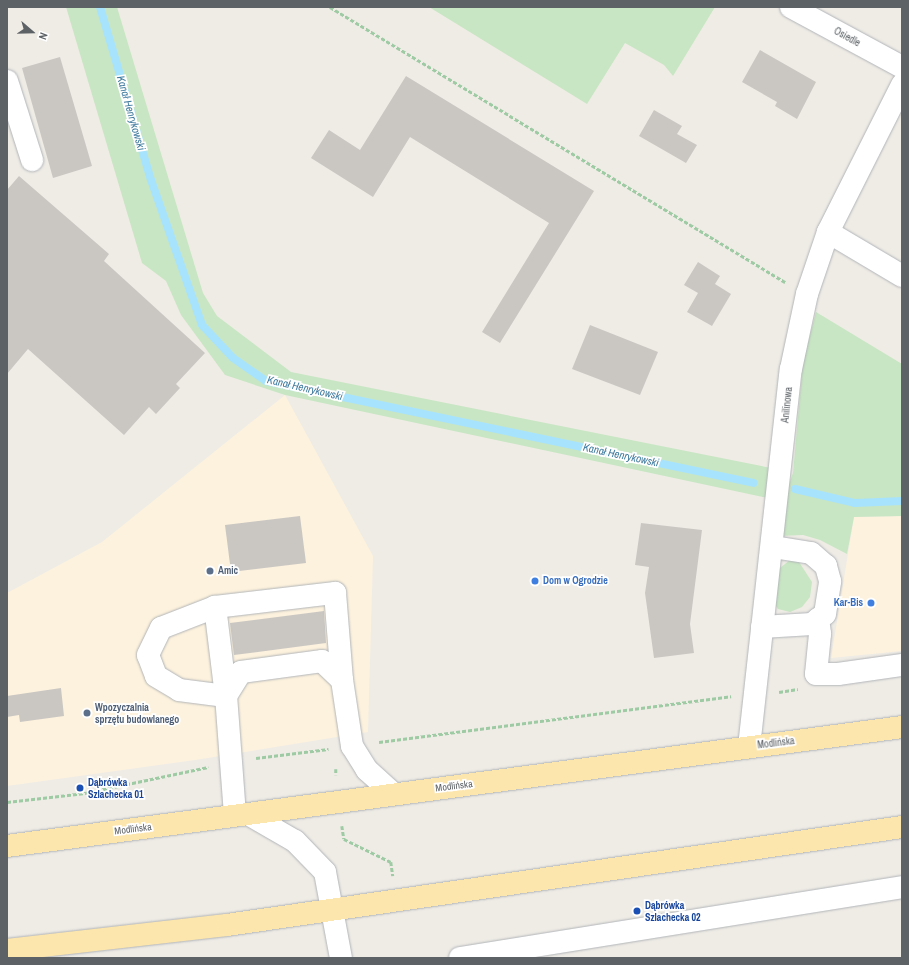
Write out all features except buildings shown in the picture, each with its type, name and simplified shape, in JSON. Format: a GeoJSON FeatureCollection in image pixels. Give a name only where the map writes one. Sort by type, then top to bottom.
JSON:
{"type":"FeatureCollection","features":[{"type":"Feature","properties":{"kind":"main road","name":"Modlińska"},"geometry":{"type":"LineString","coordinates":[[7,846],[902,727]]}},
{"type":"Feature","properties":{"kind":"main road"},"geometry":{"type":"LineString","coordinates":[[7,950],[120,939],[902,826]]}},
{"type":"Feature","properties":{"kind":"street","name":"Osiedle"},"geometry":{"type":"LineString","coordinates":[[791,7],[902,67]]}},
{"type":"Feature","properties":{"kind":"street"},"geometry":{"type":"LineString","coordinates":[[7,81],[32,160]]}},
{"type":"Feature","properties":{"kind":"street","name":"Anilinowa"},"geometry":{"type":"LineString","coordinates":[[749,747],[791,369],[807,294],[828,232],[902,85]]}},
{"type":"Feature","properties":{"kind":"street"},"geometry":{"type":"LineString","coordinates":[[828,232],[902,276]]}},
{"type":"Feature","properties":{"kind":"street"},"geometry":{"type":"LineString","coordinates":[[762,627],[812,624],[825,614],[830,581],[826,566],[812,553],[772,547]]}},
{"type":"Feature","properties":{"kind":"street"},"geometry":{"type":"LineString","coordinates":[[226,696],[179,690],[156,676],[148,655],[161,628],[215,607],[335,594],[342,680],[352,746],[367,770],[394,794]]}},
{"type":"Feature","properties":{"kind":"street"},"geometry":{"type":"LineString","coordinates":[[215,607],[226,696],[231,762],[242,815],[295,841],[325,872],[341,958]]}},
{"type":"Feature","properties":{"kind":"street"},"geometry":{"type":"LineString","coordinates":[[818,619],[820,634],[816,674],[838,674],[902,665]]}},
{"type":"Feature","properties":{"kind":"street"},"geometry":{"type":"LineString","coordinates":[[226,696],[241,672],[322,661],[342,680]]}},
{"type":"Feature","properties":{"kind":"street"},"geometry":{"type":"LineString","coordinates":[[460,958],[902,887]]}},
{"type":"Feature","properties":{"kind":"path"},"geometry":{"type":"LineString","coordinates":[[330,7],[807,294]]}},
{"type":"Feature","properties":{"kind":"path"},"geometry":{"type":"LineString","coordinates":[[7,802],[85,794],[231,762],[801,689]]}},
{"type":"Feature","properties":{"kind":"path"},"geometry":{"type":"LineString","coordinates":[[342,823],[344,838],[391,862],[393,876]]}},
{"type":"Feature","properties":{"kind":"shaded area","name":"Amic"},"geometry":{"type":"Polygon","coordinates":[[[285,395],[373,556],[368,732],[195,760],[7,786],[7,593],[102,542],[285,395]]]}},
{"type":"Feature","properties":{"kind":"shaded area","name":"Kar-Bis"},"geometry":{"type":"Polygon","coordinates":[[[902,516],[902,651],[831,658],[854,517],[902,516]]]}},
{"type":"Feature","properties":{"kind":"green space"},"geometry":{"type":"Polygon","coordinates":[[[66,7],[117,7],[203,293],[217,316],[291,372],[771,468],[768,498],[285,395],[225,375],[181,315],[166,281],[142,263],[66,7]]]}},
{"type":"Feature","properties":{"kind":"green space"},"geometry":{"type":"Polygon","coordinates":[[[429,7],[715,7],[673,76],[664,65],[625,43],[587,104],[429,7]]]}},
{"type":"Feature","properties":{"kind":"green space"},"geometry":{"type":"Polygon","coordinates":[[[816,312],[902,364],[902,516],[854,517],[847,554],[820,540],[803,535],[779,536],[783,502],[793,473],[803,362],[816,312]]]}},
{"type":"Feature","properties":{"kind":"green space"},"geometry":{"type":"Polygon","coordinates":[[[790,560],[799,562],[812,582],[810,597],[802,607],[790,612],[778,609],[772,600],[775,572],[790,560]]]}},
{"type":"Feature","properties":{"kind":"waterway","name":"Kanał Henrykowski"},"geometry":{"type":"LineString","coordinates":[[100,7],[151,180],[202,325],[233,358],[266,381],[753,483]]}},
{"type":"Feature","properties":{"kind":"waterway","name":"Kanał Henrykowski"},"geometry":{"type":"LineString","coordinates":[[795,489],[855,503],[902,501]]}},
{"type":"Feature","properties":{"kind":"place","name":"Amic"},"geometry":{"type":"Point","coordinates":[210,571]}},
{"type":"Feature","properties":{"kind":"place","name":"Dom w Ogrodzie"},"geometry":{"type":"Point","coordinates":[535,581]}},
{"type":"Feature","properties":{"kind":"place","name":"Kar-Bis"},"geometry":{"type":"Point","coordinates":[871,603]}},
{"type":"Feature","properties":{"kind":"place","name":"Wpozyczalnia sprzętu budowlanego"},"geometry":{"type":"Point","coordinates":[87,713]}},
{"type":"Feature","properties":{"kind":"place","name":"Dąbrówka Szlachecka 01"},"geometry":{"type":"Point","coordinates":[80,788]}},
{"type":"Feature","properties":{"kind":"place","name":"Dąbrówka Szlachecka 02"},"geometry":{"type":"Point","coordinates":[637,911]}}]}
